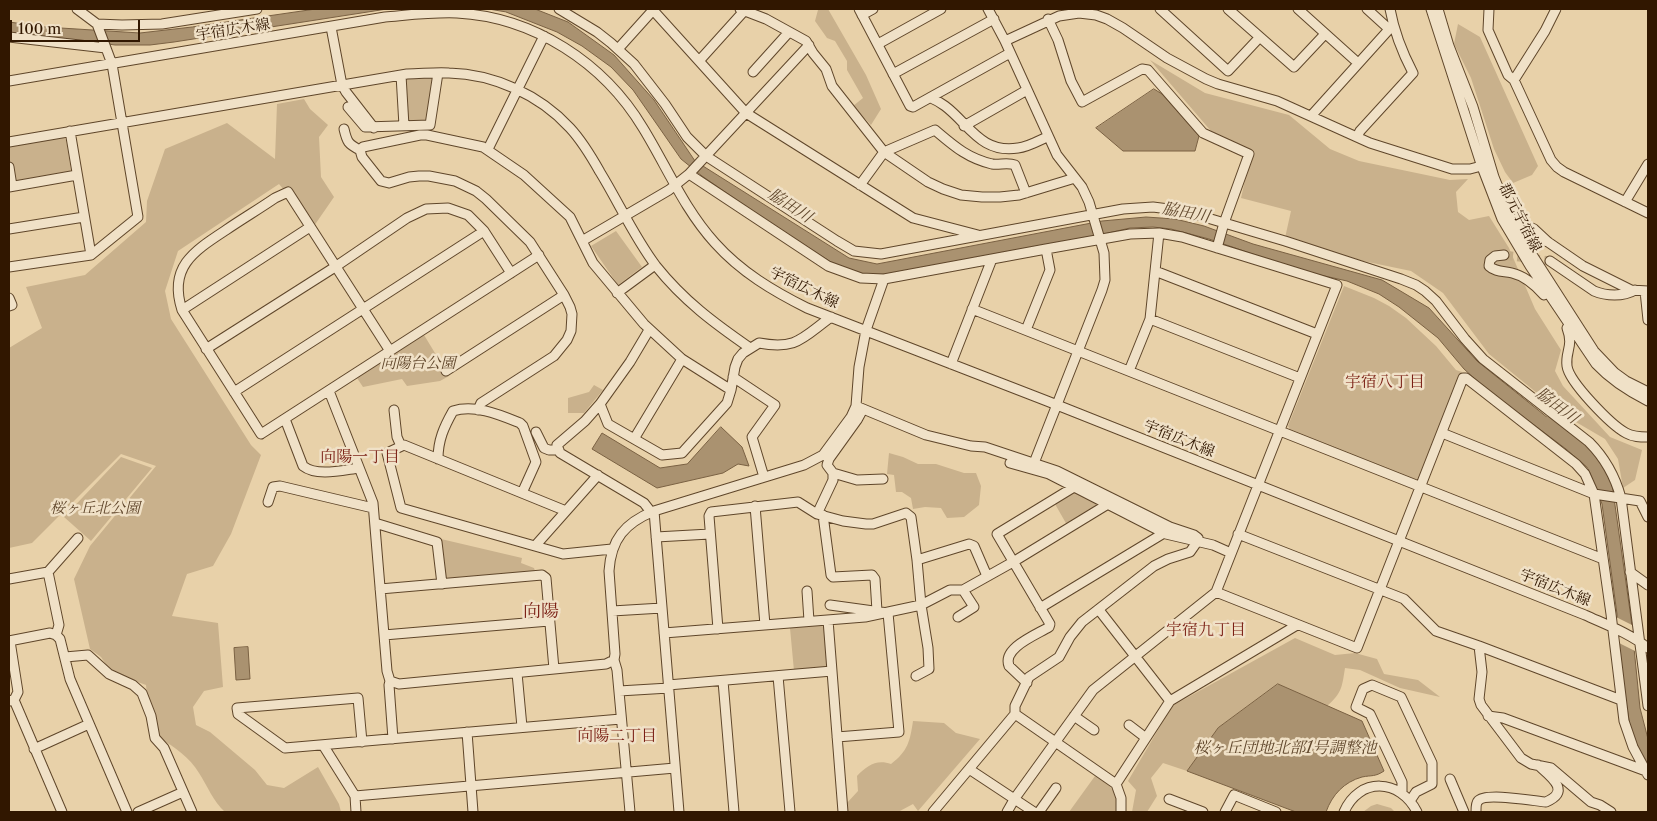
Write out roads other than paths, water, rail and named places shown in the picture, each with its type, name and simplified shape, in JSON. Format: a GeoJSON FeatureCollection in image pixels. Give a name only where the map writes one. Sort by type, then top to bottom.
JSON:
{"type":"FeatureCollection","features":[{"type":"Feature","properties":{"kind":"street"},"geometry":{"type":"LineString","coordinates":[[77,9],[97,24],[122,26],[162,24],[257,9]]}},
{"type":"Feature","properties":{"kind":"street"},"geometry":{"type":"LineString","coordinates":[[559,9],[597,32],[618,49],[644,76],[687,137],[704,157],[854,251],[881,254],[1131,208],[1153,207],[1184,211],[1223,225],[1401,279],[1425,291],[1436,301],[1483,359],[1589,442],[1597,450],[1614,475],[1642,643],[1648,706]]}},
{"type":"Feature","properties":{"kind":"street"},"geometry":{"type":"LineString","coordinates":[[618,49],[653,9],[746,113],[913,218],[980,236]]}},
{"type":"Feature","properties":{"kind":"street"},"geometry":{"type":"LineString","coordinates":[[872,9],[861,12],[910,106],[916,106],[1010,53]]}},
{"type":"Feature","properties":{"kind":"street"},"geometry":{"type":"LineString","coordinates":[[878,44],[941,9]]}},
{"type":"Feature","properties":{"kind":"street"},"geometry":{"type":"LineString","coordinates":[[988,9],[1010,53],[1047,137],[1062,164],[1075,178],[1085,194],[1104,253],[1105,280],[1098,302],[1034,463]]}},
{"type":"Feature","properties":{"kind":"street"},"geometry":{"type":"LineString","coordinates":[[1160,9],[1228,71],[1260,38]]}},
{"type":"Feature","properties":{"kind":"street"},"geometry":{"type":"LineString","coordinates":[[1228,9],[1294,67],[1325,34]]}},
{"type":"Feature","properties":{"kind":"street"},"geometry":{"type":"LineString","coordinates":[[1298,9],[1358,63]]}},
{"type":"Feature","properties":{"kind":"street"},"geometry":{"type":"LineString","coordinates":[[1367,9],[1391,27]]}},
{"type":"Feature","properties":{"kind":"street"},"geometry":{"type":"LineString","coordinates":[[1357,137],[1360,131],[1412,72],[1391,27],[1390,9]]}},
{"type":"Feature","properties":{"kind":"street","name":"郡元宇宿線"},"geometry":{"type":"LineString","coordinates":[[1431,9],[1502,219],[1591,352],[1596,364],[1610,378],[1648,401]]}},
{"type":"Feature","properties":{"kind":"street","name":"郡元宇宿線"},"geometry":{"type":"LineString","coordinates":[[1438,9],[1486,148],[1485,165],[1526,244],[1533,264]]}},
{"type":"Feature","properties":{"kind":"street"},"geometry":{"type":"LineString","coordinates":[[1489,9],[1488,30],[1508,75],[1514,80],[1551,160],[1564,172],[1648,213]]}},
{"type":"Feature","properties":{"kind":"street"},"geometry":{"type":"LineString","coordinates":[[1514,80],[1545,31],[1556,9]]}},
{"type":"Feature","properties":{"kind":"street"},"geometry":{"type":"LineString","coordinates":[[699,60],[742,10],[766,19],[806,41],[826,69],[832,86],[884,152],[928,182],[960,194],[1000,197],[1026,193],[1075,178]]}},
{"type":"Feature","properties":{"kind":"street"},"geometry":{"type":"LineString","coordinates":[[1004,41],[1048,19],[1088,11],[1107,19],[1167,58],[1218,84],[1277,101],[1357,137],[1452,169],[1470,169],[1485,165]]}},
{"type":"Feature","properties":{"kind":"street","name":"宇宿広木線"},"geometry":{"type":"LineString","coordinates":[[9,81],[332,27],[385,13],[458,13],[504,21],[544,36],[586,62],[604,78],[642,127],[675,186],[704,231],[745,272],[782,295],[807,308],[1057,405],[1614,627],[1642,643]]}},
{"type":"Feature","properties":{"kind":"street"},"geometry":{"type":"LineString","coordinates":[[893,74],[994,19]]}},
{"type":"Feature","properties":{"kind":"street"},"geometry":{"type":"LineString","coordinates":[[1048,19],[1058,40],[1071,81],[1082,102],[1142,69],[1148,70],[1203,133],[1250,154],[1217,246]]}},
{"type":"Feature","properties":{"kind":"street"},"geometry":{"type":"LineString","coordinates":[[9,268],[91,255],[138,217],[112,64],[97,24]]}},
{"type":"Feature","properties":{"kind":"street"},"geometry":{"type":"LineString","coordinates":[[332,27],[342,85],[374,128]]}},
{"type":"Feature","properties":{"kind":"street"},"geometry":{"type":"LineString","coordinates":[[1311,116],[1391,27]]}},
{"type":"Feature","properties":{"kind":"street"},"geometry":{"type":"LineString","coordinates":[[752,72],[789,32]]}},
{"type":"Feature","properties":{"kind":"street"},"geometry":{"type":"LineString","coordinates":[[488,150],[544,36]]}},
{"type":"Feature","properties":{"kind":"street"},"geometry":{"type":"LineString","coordinates":[[9,37],[105,47]]}},
{"type":"Feature","properties":{"kind":"street"},"geometry":{"type":"LineString","coordinates":[[582,241],[675,186],[691,173],[809,45]]}},
{"type":"Feature","properties":{"kind":"street"},"geometry":{"type":"LineString","coordinates":[[348,107],[364,127],[430,125],[438,73]]}},
{"type":"Feature","properties":{"kind":"street"},"geometry":{"type":"LineString","coordinates":[[9,142],[402,75],[438,73],[480,76],[495,80],[544,105],[569,127],[591,157],[624,216],[655,265],[678,292],[702,314],[750,348]]}},
{"type":"Feature","properties":{"kind":"street"},"geometry":{"type":"LineString","coordinates":[[402,75],[404,126]]}},
{"type":"Feature","properties":{"kind":"street"},"geometry":{"type":"LineString","coordinates":[[964,126],[1027,90]]}},
{"type":"Feature","properties":{"kind":"street"},"geometry":{"type":"LineString","coordinates":[[931,98],[946,106],[964,126],[983,141],[994,146],[1009,149],[1020,148],[1047,137]]}},
{"type":"Feature","properties":{"kind":"street"},"geometry":{"type":"LineString","coordinates":[[344,128],[346,139],[350,145],[360,150],[362,157],[381,182],[389,183],[409,177],[429,176],[455,181],[476,191],[530,242],[570,307],[572,323],[567,340],[562,348],[554,356],[481,403],[478,410]]}},
{"type":"Feature","properties":{"kind":"street"},"geometry":{"type":"LineString","coordinates":[[860,185],[884,152],[935,130],[970,157],[996,164],[1013,164],[1026,193]]}},
{"type":"Feature","properties":{"kind":"street"},"geometry":{"type":"LineString","coordinates":[[70,131],[91,255]]}},
{"type":"Feature","properties":{"kind":"street"},"geometry":{"type":"LineString","coordinates":[[360,150],[366,146],[420,135],[427,135],[488,150],[524,174],[567,213],[593,263],[649,330],[682,359],[732,390]]}},
{"type":"Feature","properties":{"kind":"street"},"geometry":{"type":"LineString","coordinates":[[1624,202],[1648,164]]}},
{"type":"Feature","properties":{"kind":"street"},"geometry":{"type":"LineString","coordinates":[[9,167],[10,187],[77,176]]}},
{"type":"Feature","properties":{"kind":"street"},"geometry":{"type":"LineString","coordinates":[[691,173],[828,266],[861,278],[884,279],[1100,238],[1159,233],[1217,246],[1337,285],[1216,592],[1093,690],[1015,798],[1007,812]]}},
{"type":"Feature","properties":{"kind":"street"},"geometry":{"type":"LineString","coordinates":[[390,351],[288,192],[275,198],[206,242],[192,254],[181,271],[178,300],[182,310],[261,434],[329,391],[539,255]]}},
{"type":"Feature","properties":{"kind":"street"},"geometry":{"type":"LineString","coordinates":[[206,349],[335,267],[407,218],[426,209],[448,208],[468,215],[484,231],[511,273]]}},
{"type":"Feature","properties":{"kind":"street"},"geometry":{"type":"LineString","coordinates":[[9,229],[84,217]]}},
{"type":"Feature","properties":{"kind":"street"},"geometry":{"type":"LineString","coordinates":[[1512,219],[1534,229],[1548,242],[1583,266],[1635,290],[1646,291],[1648,320]]}},
{"type":"Feature","properties":{"kind":"street"},"geometry":{"type":"LineString","coordinates":[[182,310],[310,227]]}},
{"type":"Feature","properties":{"kind":"street"},"geometry":{"type":"LineString","coordinates":[[234,392],[484,231]]}},
{"type":"Feature","properties":{"kind":"street"},"geometry":{"type":"LineString","coordinates":[[1129,371],[1150,319],[1159,233]]}},
{"type":"Feature","properties":{"kind":"street"},"geometry":{"type":"LineString","coordinates":[[1526,244],[1533,239],[1548,242]]}},
{"type":"Feature","properties":{"kind":"street"},"geometry":{"type":"LineString","coordinates":[[1026,330],[1050,270],[1046,249]]}},
{"type":"Feature","properties":{"kind":"street"},"geometry":{"type":"LineString","coordinates":[[1504,255],[1495,256],[1490,260],[1489,266],[1494,270],[1513,273],[1526,279],[1544,295],[1566,325],[1571,338],[1567,365],[1570,375],[1612,424],[1636,437],[1648,437]]}},
{"type":"Feature","properties":{"kind":"street"},"geometry":{"type":"LineString","coordinates":[[951,364],[992,259]]}},
{"type":"Feature","properties":{"kind":"street"},"geometry":{"type":"LineString","coordinates":[[1550,261],[1594,291],[1602,294],[1629,294],[1635,290]]}},
{"type":"Feature","properties":{"kind":"street"},"geometry":{"type":"LineString","coordinates":[[618,293],[655,265]]}},
{"type":"Feature","properties":{"kind":"street"},"geometry":{"type":"LineString","coordinates":[[1155,271],[1317,334]]}},
{"type":"Feature","properties":{"kind":"street"},"geometry":{"type":"LineString","coordinates":[[877,611],[875,580],[872,575],[833,577],[831,575],[820,515],[833,480],[833,474],[828,465],[829,459],[857,420],[859,407],[859,367],[866,330],[884,279]]}},
{"type":"Feature","properties":{"kind":"street"},"geometry":{"type":"LineString","coordinates":[[446,371],[564,295]]}},
{"type":"Feature","properties":{"kind":"street"},"geometry":{"type":"LineString","coordinates":[[9,298],[12,305],[9,306]]}},
{"type":"Feature","properties":{"kind":"street"},"geometry":{"type":"LineString","coordinates":[[972,309],[1603,559]]}},
{"type":"Feature","properties":{"kind":"street"},"geometry":{"type":"LineString","coordinates":[[600,404],[608,424],[662,456],[682,452],[727,403],[732,390],[738,358],[759,343],[777,347],[796,343],[831,317]]}},
{"type":"Feature","properties":{"kind":"street"},"geometry":{"type":"LineString","coordinates":[[1150,319],[1300,378]]}},
{"type":"Feature","properties":{"kind":"street"},"geometry":{"type":"LineString","coordinates":[[649,330],[630,362],[600,404],[585,421],[557,445],[560,453],[644,503],[652,511],[656,538],[679,812]]}},
{"type":"Feature","properties":{"kind":"street","name":"郡元宇宿線"},"geometry":{"type":"LineString","coordinates":[[1591,352],[1620,377],[1648,392]]}},
{"type":"Feature","properties":{"kind":"street"},"geometry":{"type":"LineString","coordinates":[[634,439],[682,359]]}},
{"type":"Feature","properties":{"kind":"street"},"geometry":{"type":"LineString","coordinates":[[733,377],[775,405],[752,437],[764,477]]}},
{"type":"Feature","properties":{"kind":"street"},"geometry":{"type":"LineString","coordinates":[[1216,592],[1356,648],[1463,378],[1466,378],[1576,464],[1585,474],[1595,494],[1614,627],[1624,721],[1629,738],[1647,773]]}},
{"type":"Feature","properties":{"kind":"street"},"geometry":{"type":"LineString","coordinates":[[329,391],[373,508],[387,671],[390,680],[393,739]]}},
{"type":"Feature","properties":{"kind":"street"},"geometry":{"type":"LineString","coordinates":[[859,407],[926,436],[985,448],[1058,471],[1170,527],[1198,538],[1190,552],[1154,566],[1078,626],[1059,657],[1029,677],[1015,706],[1015,714],[933,812]]}},
{"type":"Feature","properties":{"kind":"street"},"geometry":{"type":"LineString","coordinates":[[630,812],[617,670],[614,660],[615,644],[609,571],[612,549],[622,532],[635,520],[652,511],[804,465],[818,458],[837,437],[859,407]]}},
{"type":"Feature","properties":{"kind":"street"},"geometry":{"type":"LineString","coordinates":[[438,459],[442,430],[453,411],[463,408],[478,410],[494,413],[520,423],[523,426],[536,462],[522,493]]}},
{"type":"Feature","properties":{"kind":"street"},"geometry":{"type":"LineString","coordinates":[[394,410],[397,437],[401,446]]}},
{"type":"Feature","properties":{"kind":"street"},"geometry":{"type":"LineString","coordinates":[[285,419],[304,466],[308,470],[320,472],[359,468]]}},
{"type":"Feature","properties":{"kind":"street"},"geometry":{"type":"LineString","coordinates":[[536,432],[544,448],[558,450]]}},
{"type":"Feature","properties":{"kind":"street"},"geometry":{"type":"LineString","coordinates":[[1442,433],[1595,494],[1640,501],[1648,517]]}},
{"type":"Feature","properties":{"kind":"street"},"geometry":{"type":"LineString","coordinates":[[566,511],[404,445],[387,453],[401,508],[563,554],[612,549]]}},
{"type":"Feature","properties":{"kind":"street"},"geometry":{"type":"LineString","coordinates":[[1010,463],[1049,474],[1164,533],[1213,545],[1231,553]]}},
{"type":"Feature","properties":{"kind":"street"},"geometry":{"type":"LineString","coordinates":[[833,474],[857,480],[883,479]]}},
{"type":"Feature","properties":{"kind":"street"},"geometry":{"type":"LineString","coordinates":[[536,546],[598,476]]}},
{"type":"Feature","properties":{"kind":"street"},"geometry":{"type":"LineString","coordinates":[[268,502],[273,487],[280,486],[373,508]]}},
{"type":"Feature","properties":{"kind":"street"},"geometry":{"type":"LineString","coordinates":[[1026,682],[1007,664],[1008,657],[1014,648],[1049,627],[1050,624],[997,534],[1074,487]]}},
{"type":"Feature","properties":{"kind":"street"},"geometry":{"type":"LineString","coordinates":[[718,628],[710,534],[710,512],[798,502],[820,515],[866,524],[872,524],[906,512],[911,517],[930,669],[916,676]]}},
{"type":"Feature","properties":{"kind":"street"},"geometry":{"type":"LineString","coordinates":[[664,633],[865,616],[921,605],[950,590],[963,590],[1014,562],[1108,504]]}},
{"type":"Feature","properties":{"kind":"street"},"geometry":{"type":"LineString","coordinates":[[755,506],[765,625]]}},
{"type":"Feature","properties":{"kind":"street"},"geometry":{"type":"LineString","coordinates":[[374,521],[437,542],[442,584]]}},
{"type":"Feature","properties":{"kind":"street"},"geometry":{"type":"LineString","coordinates":[[1040,608],[1164,533]]}},
{"type":"Feature","properties":{"kind":"street"},"geometry":{"type":"LineString","coordinates":[[656,538],[710,534]]}},
{"type":"Feature","properties":{"kind":"street"},"geometry":{"type":"LineString","coordinates":[[1238,534],[1404,599],[1436,631],[1621,700]]}},
{"type":"Feature","properties":{"kind":"street"},"geometry":{"type":"LineString","coordinates":[[9,579],[48,572],[78,538]]}},
{"type":"Feature","properties":{"kind":"street"},"geometry":{"type":"LineString","coordinates":[[917,560],[969,544],[974,546],[987,576]]}},
{"type":"Feature","properties":{"kind":"street"},"geometry":{"type":"LineString","coordinates":[[48,572],[60,625],[56,635]]}},
{"type":"Feature","properties":{"kind":"street"},"geometry":{"type":"LineString","coordinates":[[1630,572],[1648,585]]}},
{"type":"Feature","properties":{"kind":"street"},"geometry":{"type":"LineString","coordinates":[[380,589],[542,575],[546,578],[554,670]]}},
{"type":"Feature","properties":{"kind":"street"},"geometry":{"type":"LineString","coordinates":[[958,617],[974,607],[963,590]]}},
{"type":"Feature","properties":{"kind":"street"},"geometry":{"type":"LineString","coordinates":[[807,591],[809,621]]}},
{"type":"Feature","properties":{"kind":"street"},"geometry":{"type":"LineString","coordinates":[[830,605],[888,612]]}},
{"type":"Feature","properties":{"kind":"street"},"geometry":{"type":"LineString","coordinates":[[612,611],[662,608]]}},
{"type":"Feature","properties":{"kind":"street"},"geometry":{"type":"LineString","coordinates":[[1099,610],[1170,700]]}},
{"type":"Feature","properties":{"kind":"street"},"geometry":{"type":"LineString","coordinates":[[837,737],[899,732],[888,612]]}},
{"type":"Feature","properties":{"kind":"street"},"geometry":{"type":"LineString","coordinates":[[384,635],[549,620]]}},
{"type":"Feature","properties":{"kind":"street"},"geometry":{"type":"LineString","coordinates":[[828,620],[843,812]]}},
{"type":"Feature","properties":{"kind":"street"},"geometry":{"type":"LineString","coordinates":[[1116,784],[1170,700],[1297,625]]}},
{"type":"Feature","properties":{"kind":"street"},"geometry":{"type":"LineString","coordinates":[[62,812],[11,700],[18,692],[9,641],[50,633],[56,635],[62,642],[70,679],[127,812]]}},
{"type":"Feature","properties":{"kind":"street"},"geometry":{"type":"LineString","coordinates":[[1479,646],[1482,672],[1481,705],[1521,758],[1531,764],[1551,768],[1591,802],[1611,812]]}},
{"type":"Feature","properties":{"kind":"street"},"geometry":{"type":"LineString","coordinates":[[65,657],[88,655],[109,674],[134,685],[142,693],[151,716],[155,738],[164,748],[192,812]]}},
{"type":"Feature","properties":{"kind":"street"},"geometry":{"type":"LineString","coordinates":[[390,680],[399,684],[599,665],[614,660]]}},
{"type":"Feature","properties":{"kind":"street"},"geometry":{"type":"LineString","coordinates":[[619,691],[832,672]]}},
{"type":"Feature","properties":{"kind":"street"},"geometry":{"type":"LineString","coordinates":[[517,673],[522,728]]}},
{"type":"Feature","properties":{"kind":"street"},"geometry":{"type":"LineString","coordinates":[[778,676],[790,812]]}},
{"type":"Feature","properties":{"kind":"street"},"geometry":{"type":"LineString","coordinates":[[723,681],[734,812]]}},
{"type":"Feature","properties":{"kind":"street"},"geometry":{"type":"LineString","coordinates":[[1402,793],[1402,782],[1370,714],[1356,707],[1363,689],[1372,685],[1401,697],[1432,764],[1432,784],[1416,792],[1410,801]]}},
{"type":"Feature","properties":{"kind":"street"},"geometry":{"type":"LineString","coordinates":[[362,742],[358,698],[237,708],[238,714],[285,748],[362,742],[621,719]]}},
{"type":"Feature","properties":{"kind":"street"},"geometry":{"type":"LineString","coordinates":[[1015,714],[1116,784],[1121,798],[1121,812]]}},
{"type":"Feature","properties":{"kind":"street"},"geometry":{"type":"LineString","coordinates":[[1074,716],[1094,730]]}},
{"type":"Feature","properties":{"kind":"street"},"geometry":{"type":"LineString","coordinates":[[1488,716],[1503,718],[1647,773]]}},
{"type":"Feature","properties":{"kind":"street"},"geometry":{"type":"LineString","coordinates":[[34,749],[89,724]]}},
{"type":"Feature","properties":{"kind":"street"},"geometry":{"type":"LineString","coordinates":[[1128,725],[1146,738]]}},
{"type":"Feature","properties":{"kind":"street"},"geometry":{"type":"LineString","coordinates":[[467,732],[473,812]]}},
{"type":"Feature","properties":{"kind":"street"},"geometry":{"type":"LineString","coordinates":[[323,745],[355,796],[356,812]]}},
{"type":"Feature","properties":{"kind":"street"},"geometry":{"type":"LineString","coordinates":[[1476,812],[1477,802],[1479,799],[1484,798],[1496,797],[1546,802],[1552,800],[1558,793],[1558,788],[1553,778],[1538,765]]}},
{"type":"Feature","properties":{"kind":"street"},"geometry":{"type":"LineString","coordinates":[[355,796],[675,768]]}},
{"type":"Feature","properties":{"kind":"street"},"geometry":{"type":"LineString","coordinates":[[969,769],[1034,812]]}},
{"type":"Feature","properties":{"kind":"street"},"geometry":{"type":"LineString","coordinates":[[1450,779],[1464,812]]}},
{"type":"Feature","properties":{"kind":"street"},"geometry":{"type":"LineString","coordinates":[[1344,812],[1348,803],[1355,796],[1370,788],[1387,787],[1402,793],[1417,812]]}},
{"type":"Feature","properties":{"kind":"street"},"geometry":{"type":"LineString","coordinates":[[1039,812],[1056,788]]}},
{"type":"Feature","properties":{"kind":"street"},"geometry":{"type":"LineString","coordinates":[[138,812],[183,792]]}},
{"type":"Feature","properties":{"kind":"street"},"geometry":{"type":"LineString","coordinates":[[1225,812],[1234,795],[1276,812]]}},
{"type":"Feature","properties":{"kind":"street"},"geometry":{"type":"LineString","coordinates":[[1170,799],[1203,812]]}},
{"type":"Feature","properties":{"kind":"water"},"geometry":{"type":"Polygon","coordinates":[[[316,9],[387,9],[150,45],[115,45],[9,35],[9,22],[45,27],[140,33],[316,9]]]}},
{"type":"Feature","properties":{"kind":"water"},"geometry":{"type":"Polygon","coordinates":[[[489,9],[535,9],[568,22],[614,55],[654,100],[695,161],[849,258],[877,264],[1102,221],[1146,217],[1175,219],[1204,226],[1253,244],[1382,280],[1429,308],[1477,361],[1553,422],[1604,469],[1612,484],[1631,618],[1640,708],[1648,739],[1648,769],[1632,739],[1618,651],[1617,614],[1602,504],[1588,468],[1566,449],[1485,388],[1464,369],[1438,338],[1399,307],[1379,294],[1347,281],[1302,271],[1209,239],[1171,229],[1153,227],[1130,228],[895,274],[861,275],[840,268],[760,216],[681,159],[633,90],[611,67],[582,46],[557,32],[506,12],[489,9]]]}},
{"type":"Feature","properties":{"kind":"water"},"geometry":{"type":"Polygon","coordinates":[[[1154,89],[1162,94],[1199,136],[1195,151],[1123,151],[1096,128],[1154,89]]]}},
{"type":"Feature","properties":{"kind":"water"},"geometry":{"type":"Polygon","coordinates":[[[721,427],[742,447],[749,466],[738,464],[723,473],[657,488],[592,449],[602,433],[660,468],[687,464],[721,427]]]}},
{"type":"Feature","properties":{"kind":"water"},"geometry":{"type":"Polygon","coordinates":[[[248,647],[250,679],[236,680],[234,648],[248,647]]]}},
{"type":"Feature","properties":{"kind":"water","name":"桜ヶ丘団地北部1号調整池"},"geometry":{"type":"Polygon","coordinates":[[[1278,684],[1362,721],[1384,771],[1376,775],[1356,779],[1344,786],[1335,795],[1326,812],[1296,812],[1187,771],[1218,728],[1278,684]]]}},
{"type":"Feature","properties":{"kind":"waterway","name":"脇田川"},"geometry":{"type":"LineString","coordinates":[[1551,423],[1587,452],[1598,470]]}},
{"type":"Feature","properties":{"kind":"tunnel"},"geometry":{"type":"LineString","coordinates":[[1504,255],[1550,261]]}},
{"type":"Feature","properties":{"kind":"district","name":"宇宿八丁目"},"geometry":{"type":"Point","coordinates":[1385,382]}},
{"type":"Feature","properties":{"kind":"district","name":"向陽一丁目"},"geometry":{"type":"Point","coordinates":[360,457]}},
{"type":"Feature","properties":{"kind":"district","name":"向陽"},"geometry":{"type":"Point","coordinates":[541,612]}},
{"type":"Feature","properties":{"kind":"district","name":"宇宿九丁目"},"geometry":{"type":"Point","coordinates":[1206,630]}},
{"type":"Feature","properties":{"kind":"district","name":"向陽二丁目"},"geometry":{"type":"Point","coordinates":[617,736]}},
{"type":"Feature","properties":{"kind":"park label","name":"向陽台公園"},"geometry":{"type":"Point","coordinates":[418,364]}},
{"type":"Feature","properties":{"kind":"park label","name":"桜ヶ丘北公園"},"geometry":{"type":"Point","coordinates":[95,509]}}]}
